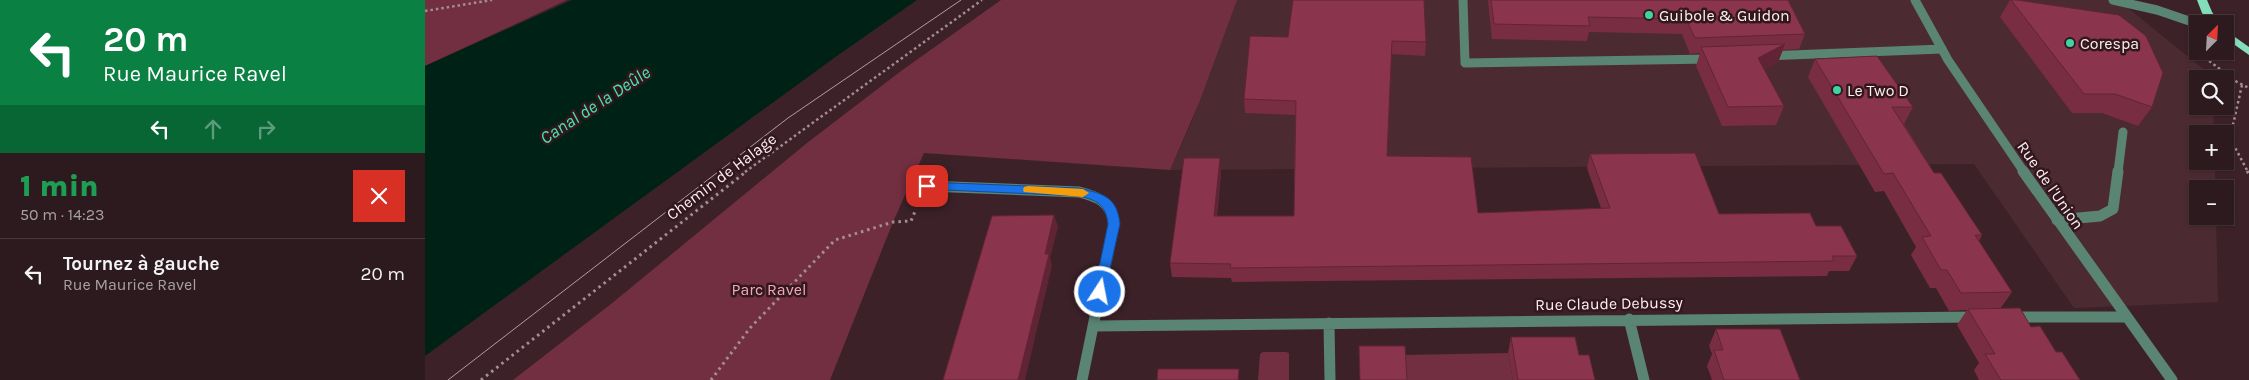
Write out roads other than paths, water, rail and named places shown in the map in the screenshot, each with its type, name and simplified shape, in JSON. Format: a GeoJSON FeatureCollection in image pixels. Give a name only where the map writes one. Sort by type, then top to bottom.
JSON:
{"type":"FeatureCollection","features":[{"type":"Feature","properties":{"kind":"main road"},"geometry":{"type":"LineString","coordinates":[[2202,0],[2209,15]]}},
{"type":"Feature","properties":{"kind":"main road"},"geometry":{"type":"LineString","coordinates":[[2234,40],[2249,52]]}},
{"type":"Feature","properties":{"kind":"street"},"geometry":{"type":"LineString","coordinates":[[1463,0],[1465,63],[1640,62],[1718,58]]}},
{"type":"Feature","properties":{"kind":"street","name":"Rue de l'Union"},"geometry":{"type":"LineString","coordinates":[[1915,0],[1942,50],[2057,220],[2172,380]]}},
{"type":"Feature","properties":{"kind":"street"},"geometry":{"type":"LineString","coordinates":[[2113,0],[2157,10],[2189,21]]}},
{"type":"Feature","properties":{"kind":"street"},"geometry":{"type":"LineString","coordinates":[[1757,57],[1942,50]]}},
{"type":"Feature","properties":{"kind":"street"},"geometry":{"type":"LineString","coordinates":[[2057,220],[2100,216],[2113,209],[2123,132]]}},
{"type":"Feature","properties":{"kind":"street"},"geometry":{"type":"LineString","coordinates":[[927,186],[1079,192],[1096,196],[1108,203],[1113,213],[1114,224],[1081,380]]}},
{"type":"Feature","properties":{"kind":"street","name":"Rue Claude Debussy"},"geometry":{"type":"LineString","coordinates":[[1093,326],[1629,319],[2125,317]]}},
{"type":"Feature","properties":{"kind":"street"},"geometry":{"type":"LineString","coordinates":[[1629,319],[1644,380]]}},
{"type":"Feature","properties":{"kind":"street"},"geometry":{"type":"LineString","coordinates":[[1329,323],[1330,380]]}},
{"type":"Feature","properties":{"kind":"water","name":"Canal de la Deûle"},"geometry":{"type":"Polygon","coordinates":[[[572,0],[917,0],[834,58],[425,356],[425,66],[572,0]]]}},
{"type":"Feature","properties":{"kind":"tram line"},"geometry":{"type":"LineString","coordinates":[[448,380],[788,118],[961,0]]}},
{"type":"Feature","properties":{"kind":"place","name":"Guibole & Guidon"},"geometry":{"type":"Point","coordinates":[1649,15]}},
{"type":"Feature","properties":{"kind":"place","name":"Corespa"},"geometry":{"type":"Point","coordinates":[2070,43]}},
{"type":"Feature","properties":{"kind":"place","name":"Le Two D"},"geometry":{"type":"Point","coordinates":[1837,90]}},
{"type":"Feature","properties":{"kind":"park label","name":"Parc Ravel"},"geometry":{"type":"Point","coordinates":[769,289]}}]}
